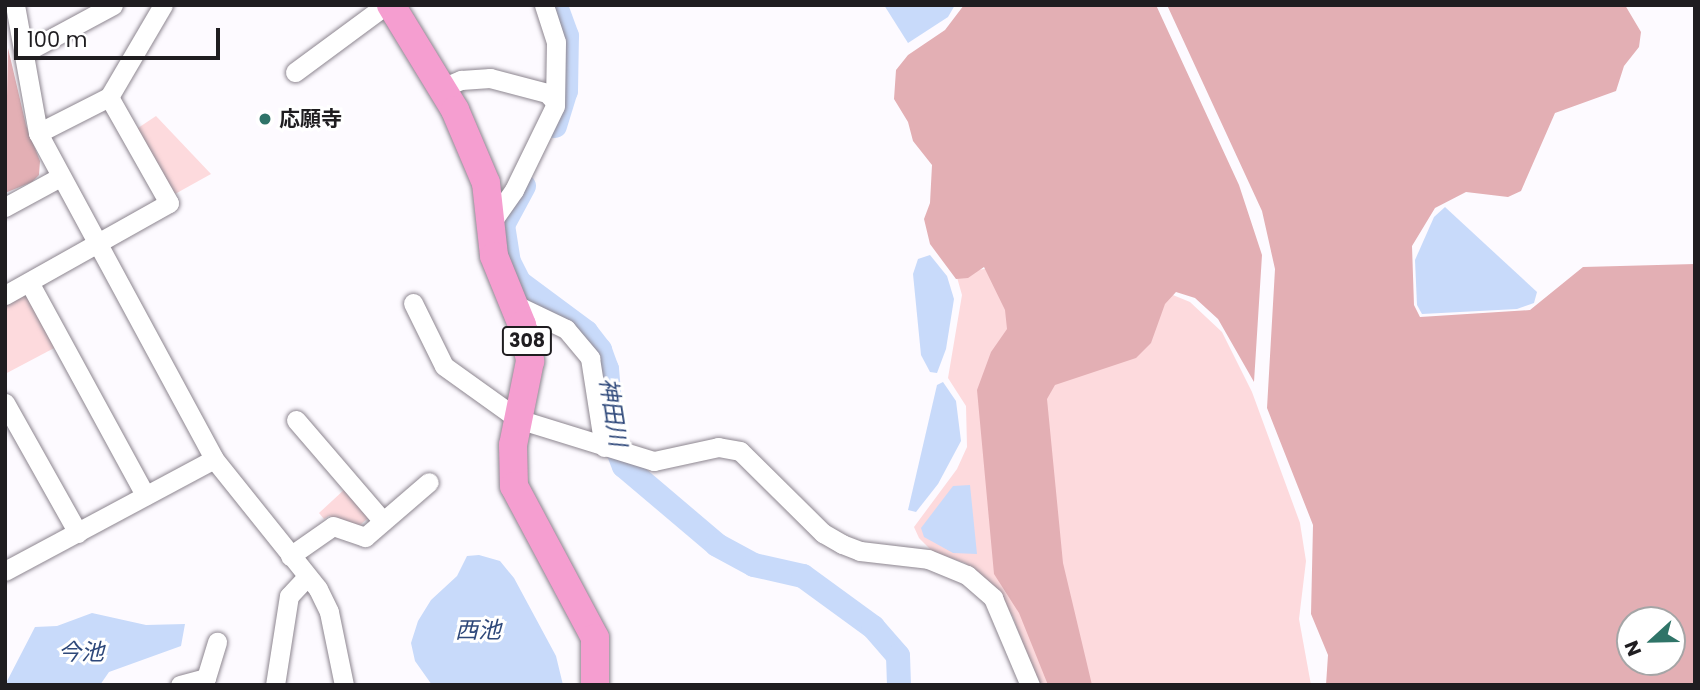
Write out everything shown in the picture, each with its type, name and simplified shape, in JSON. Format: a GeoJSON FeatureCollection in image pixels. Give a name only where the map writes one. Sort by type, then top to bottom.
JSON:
{"type":"FeatureCollection","features":[{"type":"Feature","properties":{"kind":"highway","name":"308"},"geometry":{"type":"LineString","coordinates":[[389,5],[442,88],[482,171],[493,220],[494,256],[514,304],[530,361],[513,444],[514,486],[595,638],[595,685]]}},
{"type":"Feature","properties":{"kind":"street"},"geometry":{"type":"LineString","coordinates":[[15,5],[38,132],[214,459],[290,556],[329,612],[344,685]]}},
{"type":"Feature","properties":{"kind":"street"},"geometry":{"type":"LineString","coordinates":[[24,53],[113,5]]}},
{"type":"Feature","properties":{"kind":"street"},"geometry":{"type":"LineString","coordinates":[[38,132],[108,97],[163,5]]}},
{"type":"Feature","properties":{"kind":"street"},"geometry":{"type":"LineString","coordinates":[[295,72],[389,5]]}},
{"type":"Feature","properties":{"kind":"street"},"geometry":{"type":"LineString","coordinates":[[493,220],[514,190],[561,106],[556,42],[544,5]]}},
{"type":"Feature","properties":{"kind":"street"},"geometry":{"type":"LineString","coordinates":[[442,88],[461,80],[490,78],[547,93],[561,106]]}},
{"type":"Feature","properties":{"kind":"street"},"geometry":{"type":"LineString","coordinates":[[5,295],[169,203],[108,97]]}},
{"type":"Feature","properties":{"kind":"street"},"geometry":{"type":"LineString","coordinates":[[5,207],[60,177]]}},
{"type":"Feature","properties":{"kind":"street"},"geometry":{"type":"LineString","coordinates":[[29,282],[145,495]]}},
{"type":"Feature","properties":{"kind":"street"},"geometry":{"type":"LineString","coordinates":[[414,303],[443,366],[518,419],[654,461],[718,447],[740,451],[823,533],[842,544],[860,551],[951,565],[993,598],[1030,685]]}},
{"type":"Feature","properties":{"kind":"street"},"geometry":{"type":"LineString","coordinates":[[514,304],[566,329],[590,358],[604,447]]}},
{"type":"Feature","properties":{"kind":"street"},"geometry":{"type":"LineString","coordinates":[[5,403],[78,533]]}},
{"type":"Feature","properties":{"kind":"street"},"geometry":{"type":"LineString","coordinates":[[296,420],[383,521]]}},
{"type":"Feature","properties":{"kind":"street"},"geometry":{"type":"LineString","coordinates":[[6,568],[78,533],[214,459]]}},
{"type":"Feature","properties":{"kind":"street"},"geometry":{"type":"LineString","coordinates":[[290,556],[333,526],[365,537],[429,482]]}},
{"type":"Feature","properties":{"kind":"street"},"geometry":{"type":"LineString","coordinates":[[275,685],[289,596],[306,578]]}},
{"type":"Feature","properties":{"kind":"street"},"geometry":{"type":"LineString","coordinates":[[180,685],[206,678],[217,642]]}},
{"type":"Feature","properties":{"kind":"shaded area"},"geometry":{"type":"Polygon","coordinates":[[[964,5],[1156,5],[1239,185],[1262,255],[1254,382],[1218,319],[1195,298],[1176,292],[1165,304],[1151,343],[1136,358],[1055,385],[1047,399],[1063,563],[1092,685],[1048,685],[1019,613],[994,574],[977,390],[991,352],[1007,329],[1005,310],[984,267],[968,278],[956,279],[930,244],[924,219],[930,203],[932,165],[913,141],[908,122],[894,99],[896,70],[908,55],[945,30],[964,5]]]}},
{"type":"Feature","properties":{"kind":"shaded area"},"geometry":{"type":"Polygon","coordinates":[[[1167,5],[1625,5],[1641,32],[1639,47],[1624,66],[1616,91],[1555,113],[1521,191],[1508,197],[1466,192],[1435,208],[1412,246],[1414,305],[1420,317],[1530,310],[1583,267],[1695,264],[1695,685],[1326,685],[1328,655],[1311,614],[1313,525],[1267,408],[1275,269],[1262,211],[1167,5]]]}},
{"type":"Feature","properties":{"kind":"shaded area"},"geometry":{"type":"Polygon","coordinates":[[[8,48],[26,125],[40,161],[39,175],[32,182],[5,193],[8,48]]]}},
{"type":"Feature","properties":{"kind":"shaded area"},"geometry":{"type":"Polygon","coordinates":[[[156,116],[211,174],[175,194],[168,192],[135,130],[156,116]]]}},
{"type":"Feature","properties":{"kind":"shaded area"},"geometry":{"type":"Polygon","coordinates":[[[1012,264],[1168,293],[1190,302],[1222,332],[1252,392],[1300,523],[1306,561],[1299,619],[1311,685],[1038,685],[1013,617],[994,588],[965,563],[933,552],[919,538],[914,527],[957,469],[967,447],[966,406],[948,378],[962,295],[956,274],[1012,264]]]}},
{"type":"Feature","properties":{"kind":"shaded area"},"geometry":{"type":"Polygon","coordinates":[[[23,292],[58,346],[5,374],[5,301],[23,292]]]}},
{"type":"Feature","properties":{"kind":"shaded area"},"geometry":{"type":"Polygon","coordinates":[[[346,488],[369,517],[358,527],[329,516],[324,519],[319,513],[346,488]]]}},
{"type":"Feature","properties":{"kind":"water"},"geometry":{"type":"Polygon","coordinates":[[[884,5],[955,5],[948,17],[908,43],[884,5]]]}},
{"type":"Feature","properties":{"kind":"water"},"geometry":{"type":"Polygon","coordinates":[[[1445,207],[1537,292],[1534,303],[1517,309],[1422,314],[1417,305],[1415,260],[1434,217],[1445,207]]]}},
{"type":"Feature","properties":{"kind":"water"},"geometry":{"type":"Polygon","coordinates":[[[930,255],[947,276],[954,299],[946,349],[937,373],[930,372],[921,355],[913,274],[918,259],[930,255]]]}},
{"type":"Feature","properties":{"kind":"water"},"geometry":{"type":"Polygon","coordinates":[[[943,382],[956,401],[961,441],[938,484],[916,512],[908,510],[937,385],[943,382]]]}},
{"type":"Feature","properties":{"kind":"water"},"geometry":{"type":"Polygon","coordinates":[[[970,485],[977,554],[953,553],[924,537],[921,528],[953,486],[970,485]]]}},
{"type":"Feature","properties":{"kind":"water","name":"西池"},"geometry":{"type":"Polygon","coordinates":[[[479,555],[500,561],[514,578],[556,656],[563,685],[432,685],[415,661],[411,643],[418,621],[431,600],[457,576],[467,556],[479,555]]]}},
{"type":"Feature","properties":{"kind":"water","name":"今池"},"geometry":{"type":"Polygon","coordinates":[[[92,613],[146,625],[185,624],[181,646],[109,672],[100,685],[5,685],[35,627],[57,626],[92,613]]]}},
{"type":"Feature","properties":{"kind":"waterway","name":"神田川"},"geometry":{"type":"LineString","coordinates":[[555,126],[566,91],[567,36],[556,5]]}},
{"type":"Feature","properties":{"kind":"waterway","name":"神田川"},"geometry":{"type":"LineString","coordinates":[[524,186],[503,225],[509,262],[519,282],[586,332],[600,350],[607,369],[613,438],[624,466],[717,545],[754,565],[803,576],[873,627],[898,656],[899,685]]}},
{"type":"Feature","properties":{"kind":"place","name":"応願寺"},"geometry":{"type":"Point","coordinates":[265,119]}}]}
